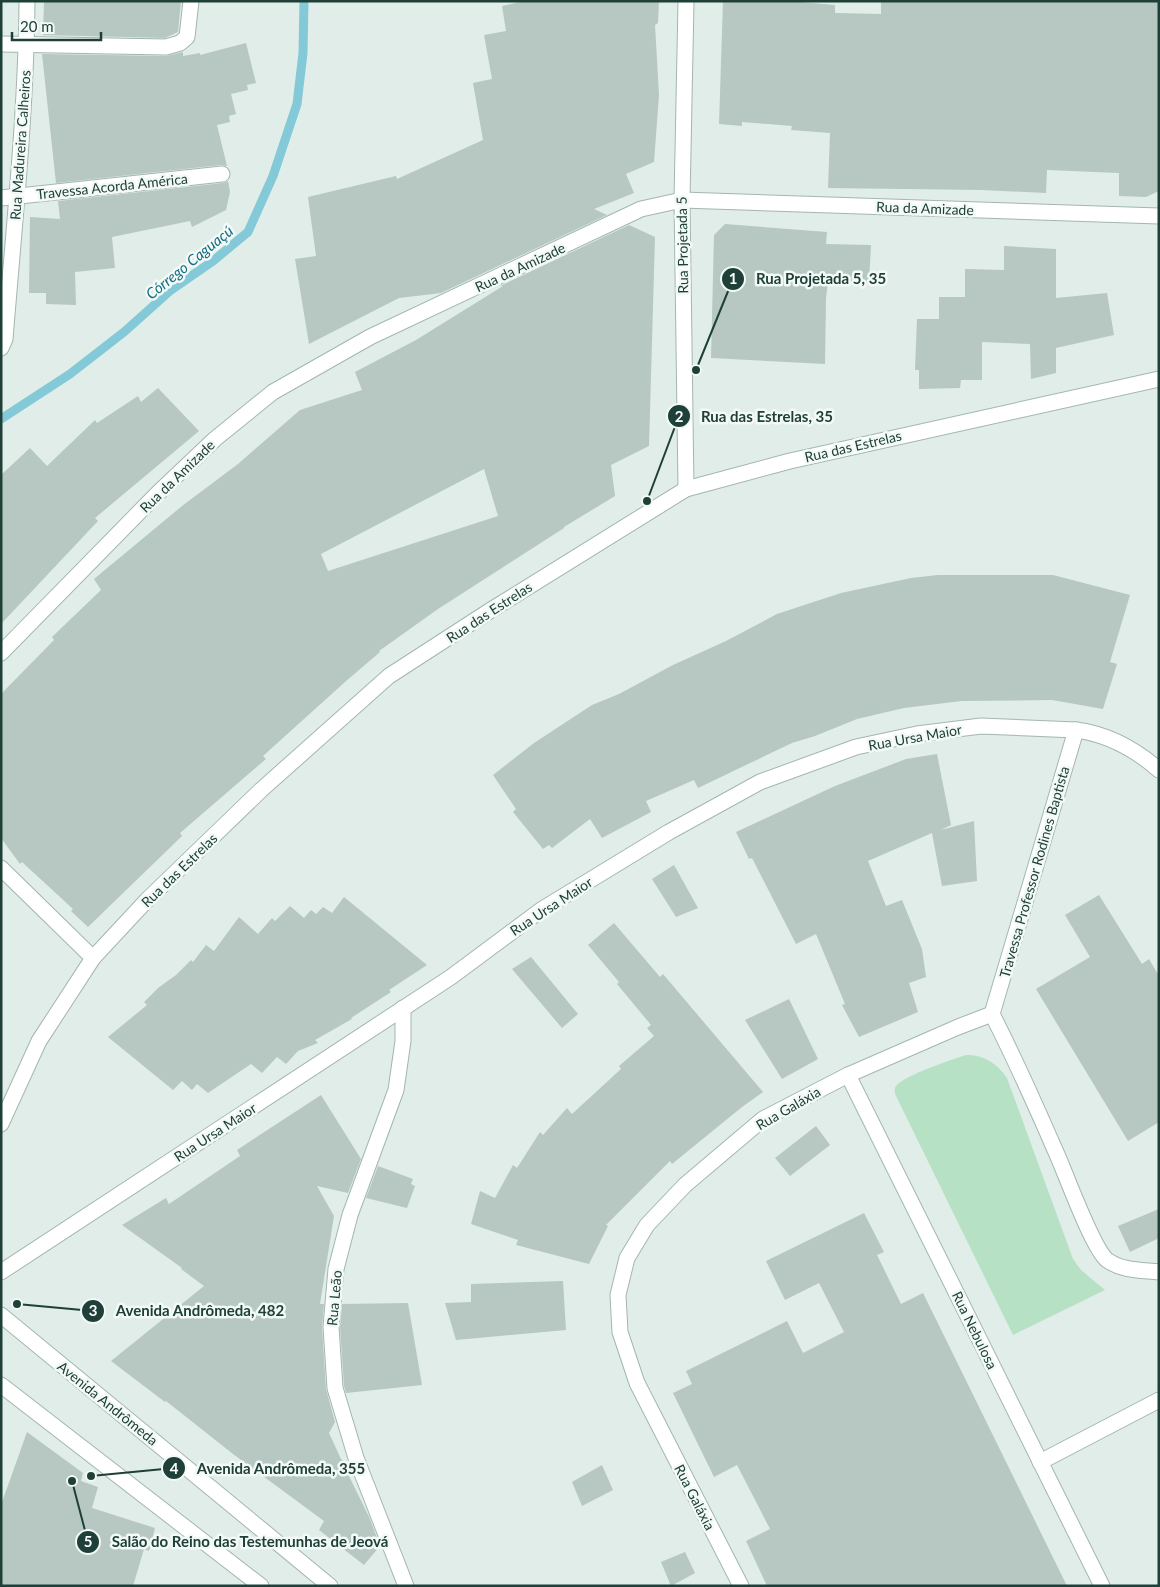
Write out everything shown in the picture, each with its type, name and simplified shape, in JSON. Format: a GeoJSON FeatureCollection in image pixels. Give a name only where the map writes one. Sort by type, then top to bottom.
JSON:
{"type":"FeatureCollection","features":[{"type":"Feature","properties":{"kind":"street","name":"Rua Madureira Calheiros"},"geometry":{"type":"LineString","coordinates":[[1,348],[5,339],[17,197],[27,1]]}},
{"type":"Feature","properties":{"kind":"street"},"geometry":{"type":"LineString","coordinates":[[1,44],[166,47],[180,43],[187,37],[191,1]]}},
{"type":"Feature","properties":{"kind":"street","name":"Rua Projetada 5"},"geometry":{"type":"LineString","coordinates":[[686,1],[682,200],[686,489]]}},
{"type":"Feature","properties":{"kind":"street","name":"Travessa Acorda América"},"geometry":{"type":"LineString","coordinates":[[1,198],[222,174]]}},
{"type":"Feature","properties":{"kind":"street","name":"Rua da Amizade"},"geometry":{"type":"LineString","coordinates":[[1,652],[157,494],[215,439],[273,392],[370,337],[641,209],[682,200],[1159,216]]}},
{"type":"Feature","properties":{"kind":"street","name":"Rua das Estrelas"},"geometry":{"type":"LineString","coordinates":[[3,1114],[39,1041],[93,958],[147,900],[261,790],[390,676],[491,610],[686,489],[790,461],[1159,379]]}},
{"type":"Feature","properties":{"kind":"street","name":"Rua Ursa Maior"},"geometry":{"type":"LineString","coordinates":[[1,1272],[404,1008],[450,977],[540,910],[669,832],[760,782],[856,747],[917,734],[981,726],[1091,732],[1117,741],[1159,770]]}},
{"type":"Feature","properties":{"kind":"street","name":"Travessa Professor Rodines Baptista"},"geometry":{"type":"LineString","coordinates":[[992,1014],[1076,730]]}},
{"type":"Feature","properties":{"kind":"street"},"geometry":{"type":"LineString","coordinates":[[1,868],[93,958]]}},
{"type":"Feature","properties":{"kind":"street","name":"Rua Leão"},"geometry":{"type":"LineString","coordinates":[[404,1008],[403,1041],[396,1090],[350,1215],[336,1269],[331,1327],[335,1388],[356,1458],[406,1586]]}},
{"type":"Feature","properties":{"kind":"street"},"geometry":{"type":"LineString","coordinates":[[992,1014],[1055,1149],[1095,1244],[1107,1260],[1128,1270],[1159,1272]]}},
{"type":"Feature","properties":{"kind":"street","name":"Rua Galáxia"},"geometry":{"type":"LineString","coordinates":[[740,1586],[637,1383],[620,1332],[618,1295],[627,1258],[647,1225],[685,1185],[763,1120],[848,1075],[992,1014]]}},
{"type":"Feature","properties":{"kind":"street","name":"Rua Nebulosa"},"geometry":{"type":"LineString","coordinates":[[848,1075],[1102,1586]]}},
{"type":"Feature","properties":{"kind":"street","name":"Avenida Andrômeda"},"geometry":{"type":"LineString","coordinates":[[1,1315],[330,1586]]}},
{"type":"Feature","properties":{"kind":"street"},"geometry":{"type":"LineString","coordinates":[[1,1385],[261,1586]]}},
{"type":"Feature","properties":{"kind":"street"},"geometry":{"type":"LineString","coordinates":[[1040,1462],[1159,1400]]}},
{"type":"Feature","properties":{"kind":"green space"},"geometry":{"type":"Polygon","coordinates":[[[966,1055],[978,1056],[990,1061],[1007,1078],[1073,1259],[1081,1270],[1105,1290],[1013,1335],[895,1094],[896,1086],[900,1082],[929,1068],[966,1055]]]}},
{"type":"Feature","properties":{"kind":"building"},"geometry":{"type":"Polygon","coordinates":[[[44,1],[181,1],[178,32],[165,38],[43,35],[44,1]]]}},
{"type":"Feature","properties":{"kind":"building"},"geometry":{"type":"Polygon","coordinates":[[[525,1],[659,1],[658,23],[655,25],[659,95],[654,162],[626,174],[634,193],[594,209],[607,215],[441,293],[399,298],[309,344],[295,259],[316,256],[308,197],[396,176],[397,179],[483,140],[473,83],[492,79],[484,35],[506,31],[502,6],[525,1]]]}},
{"type":"Feature","properties":{"kind":"building"},"geometry":{"type":"Polygon","coordinates":[[[723,1],[788,1],[835,5],[835,13],[881,14],[881,1],[1159,1],[1159,191],[1146,197],[1119,196],[1119,173],[1047,170],[1046,193],[981,190],[828,188],[830,133],[791,130],[792,126],[742,122],[742,126],[719,124],[723,1]]]}},
{"type":"Feature","properties":{"kind":"building"},"geometry":{"type":"Polygon","coordinates":[[[246,43],[256,83],[247,85],[248,90],[231,94],[236,114],[229,116],[230,122],[217,125],[227,166],[221,165],[56,183],[42,54],[166,56],[183,52],[183,56],[200,53],[200,55],[246,43]]]}},
{"type":"Feature","properties":{"kind":"building"},"geometry":{"type":"Polygon","coordinates":[[[228,181],[230,192],[226,210],[192,227],[190,221],[112,237],[115,268],[75,272],[76,305],[46,304],[46,293],[29,293],[30,217],[60,219],[58,201],[228,181]]]}},
{"type":"Feature","properties":{"kind":"building"},"geometry":{"type":"Polygon","coordinates":[[[725,224],[827,232],[826,244],[871,245],[869,283],[828,282],[825,364],[711,358],[714,235],[725,224]]]}},
{"type":"Feature","properties":{"kind":"building"},"geometry":{"type":"Polygon","coordinates":[[[629,225],[655,237],[649,446],[611,465],[615,496],[438,609],[379,651],[263,756],[266,759],[180,833],[182,836],[88,927],[71,911],[73,909],[22,862],[20,864],[1,838],[1,694],[54,640],[52,637],[101,590],[94,579],[182,506],[238,464],[300,410],[362,390],[355,372],[416,340],[503,286],[500,286],[629,225]],[[484,469],[321,554],[328,571],[498,516],[484,469]]]}},
{"type":"Feature","properties":{"kind":"building"},"geometry":{"type":"Polygon","coordinates":[[[1004,246],[1056,249],[1056,298],[1107,293],[1114,335],[1056,348],[1056,373],[1031,379],[1030,344],[982,342],[982,380],[961,380],[960,388],[919,389],[919,370],[915,370],[917,319],[939,319],[939,297],[965,297],[965,269],[1004,270],[1004,246]]]}},
{"type":"Feature","properties":{"kind":"building"},"geometry":{"type":"Polygon","coordinates":[[[158,388],[199,431],[95,518],[98,521],[1,624],[1,475],[30,448],[47,466],[95,420],[97,423],[138,396],[141,402],[158,388]]]}},
{"type":"Feature","properties":{"kind":"building"},"geometry":{"type":"Polygon","coordinates":[[[938,575],[1053,575],[1130,595],[1110,662],[1117,664],[1103,709],[1052,700],[962,701],[904,708],[857,719],[792,743],[698,788],[694,780],[646,801],[651,812],[602,838],[590,819],[552,848],[549,845],[543,849],[513,812],[516,809],[493,775],[534,743],[592,705],[619,694],[777,614],[841,593],[911,578],[938,575]]]}},
{"type":"Feature","properties":{"kind":"building"},"geometry":{"type":"Polygon","coordinates":[[[937,754],[951,825],[941,830],[974,821],[977,881],[942,886],[932,833],[868,861],[886,906],[902,900],[922,949],[926,977],[909,983],[918,1012],[859,1037],[842,1005],[845,1004],[816,934],[796,944],[752,858],[749,859],[736,832],[835,786],[906,759],[937,754]]]}},
{"type":"Feature","properties":{"kind":"building"},"geometry":{"type":"Polygon","coordinates":[[[674,865],[698,908],[676,917],[652,879],[674,865]]]}},
{"type":"Feature","properties":{"kind":"building"},"geometry":{"type":"Polygon","coordinates":[[[1099,895],[1142,964],[1149,959],[1159,976],[1159,1122],[1128,1141],[1036,989],[1090,957],[1065,915],[1099,895]]]}},
{"type":"Feature","properties":{"kind":"building"},"geometry":{"type":"Polygon","coordinates":[[[344,897],[427,965],[389,990],[391,992],[352,1019],[315,1040],[318,1043],[298,1051],[286,1064],[277,1057],[262,1073],[251,1064],[208,1093],[197,1084],[192,1090],[182,1081],[173,1090],[108,1037],[147,1005],[144,1002],[158,988],[176,975],[191,960],[193,962],[206,945],[214,951],[239,917],[258,934],[272,918],[275,921],[290,906],[304,918],[311,910],[316,914],[323,907],[332,913],[344,897]]]}},
{"type":"Feature","properties":{"kind":"building"},"geometry":{"type":"Polygon","coordinates":[[[614,923],[660,977],[663,974],[763,1092],[672,1164],[670,1161],[606,1225],[608,1226],[589,1264],[516,1245],[518,1240],[471,1224],[480,1191],[495,1198],[513,1165],[517,1168],[540,1132],[543,1135],[567,1108],[572,1114],[621,1069],[619,1066],[654,1036],[647,1028],[651,1025],[588,945],[614,923]]]}},
{"type":"Feature","properties":{"kind":"building"},"geometry":{"type":"Polygon","coordinates":[[[531,957],[578,1014],[562,1028],[512,969],[531,957]]]}},
{"type":"Feature","properties":{"kind":"building"},"geometry":{"type":"Polygon","coordinates":[[[789,999],[818,1059],[782,1079],[745,1020],[789,999]]]}},
{"type":"Feature","properties":{"kind":"building"},"geometry":{"type":"Polygon","coordinates":[[[321,1095],[361,1159],[348,1193],[317,1186],[334,1216],[320,1304],[324,1304],[322,1327],[326,1389],[335,1422],[329,1433],[341,1459],[348,1464],[351,1472],[349,1476],[370,1519],[380,1546],[364,1565],[319,1530],[324,1521],[111,1361],[204,1286],[122,1225],[166,1198],[169,1204],[240,1156],[237,1150],[321,1095]]]}},
{"type":"Feature","properties":{"kind":"building"},"geometry":{"type":"Polygon","coordinates":[[[816,1126],[830,1145],[790,1176],[775,1158],[816,1126]]]}},
{"type":"Feature","properties":{"kind":"building"},"geometry":{"type":"Polygon","coordinates":[[[378,1166],[413,1179],[411,1184],[415,1186],[407,1208],[366,1198],[378,1166]]]}},
{"type":"Feature","properties":{"kind":"building"},"geometry":{"type":"Polygon","coordinates":[[[1159,1209],[1159,1238],[1130,1252],[1118,1226],[1159,1209]]]}},
{"type":"Feature","properties":{"kind":"building"},"geometry":{"type":"Polygon","coordinates":[[[864,1213],[884,1252],[877,1255],[901,1304],[923,1293],[1067,1586],[767,1586],[746,1541],[770,1529],[737,1465],[714,1477],[673,1393],[692,1384],[686,1371],[787,1321],[803,1353],[844,1332],[819,1283],[785,1300],[766,1261],[864,1213]]]}},
{"type":"Feature","properties":{"kind":"building"},"geometry":{"type":"Polygon","coordinates":[[[563,1281],[566,1330],[456,1340],[445,1303],[471,1302],[471,1284],[563,1281]]]}},
{"type":"Feature","properties":{"kind":"building"},"geometry":{"type":"Polygon","coordinates":[[[408,1303],[422,1385],[346,1393],[340,1327],[342,1304],[408,1303]]]}},
{"type":"Feature","properties":{"kind":"building"},"geometry":{"type":"Polygon","coordinates":[[[27,1432],[83,1473],[81,1481],[98,1487],[92,1508],[155,1528],[149,1551],[144,1549],[133,1586],[1,1586],[1,1505],[27,1432]]]}},
{"type":"Feature","properties":{"kind":"building"},"geometry":{"type":"Polygon","coordinates":[[[602,1465],[613,1490],[582,1506],[572,1482],[602,1465]]]}},
{"type":"Feature","properties":{"kind":"building"},"geometry":{"type":"Polygon","coordinates":[[[685,1552],[695,1573],[671,1586],[661,1562],[685,1552]]]}},
{"type":"Feature","properties":{"kind":"waterway","name":"Córrego Caguaçú"},"geometry":{"type":"LineString","coordinates":[[1,419],[70,374],[124,332],[171,290],[213,261],[248,232],[273,176],[297,104],[303,53],[304,1]]}},
{"type":"Feature","properties":{"kind":"place","name":"Rua Projetada 5, 35"},"geometry":{"type":"Point","coordinates":[696,370]}},
{"type":"Feature","properties":{"kind":"place","name":"Rua das Estrelas, 35"},"geometry":{"type":"Point","coordinates":[647,501]}},
{"type":"Feature","properties":{"kind":"place","name":"Avenida Andrômeda, 482"},"geometry":{"type":"Point","coordinates":[17,1304]}},
{"type":"Feature","properties":{"kind":"place","name":"Avenida Andrômeda, 355"},"geometry":{"type":"Point","coordinates":[91,1476]}},
{"type":"Feature","properties":{"kind":"place","name":"Salão do Reino das Testemunhas de Jeová"},"geometry":{"type":"Point","coordinates":[72,1481]}}]}
